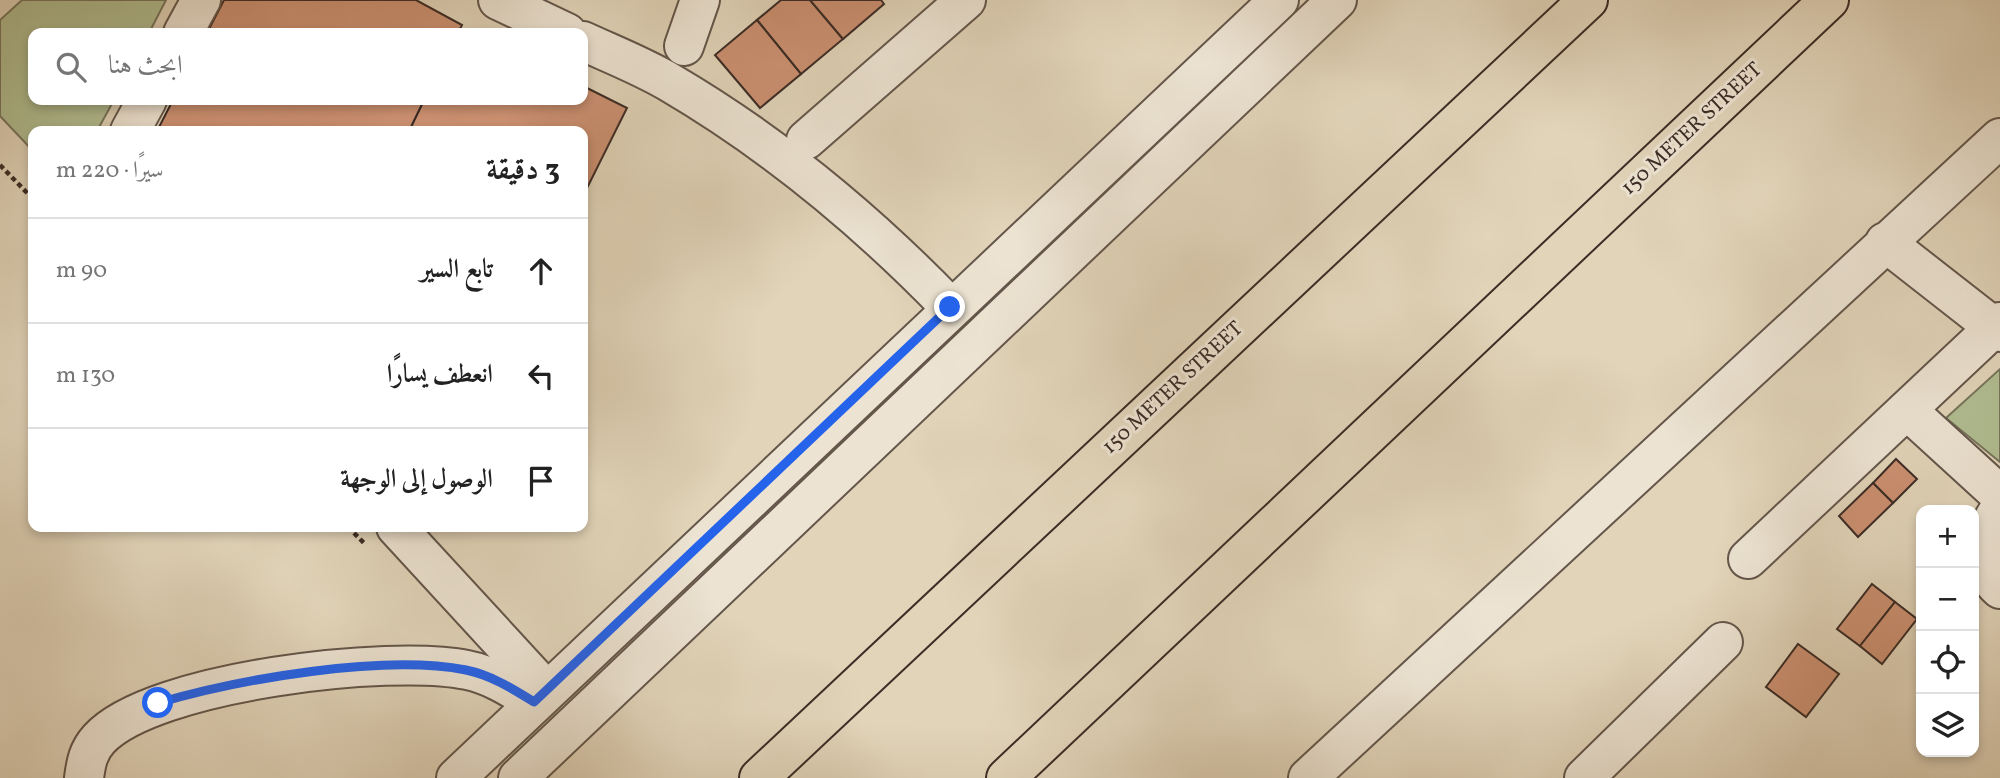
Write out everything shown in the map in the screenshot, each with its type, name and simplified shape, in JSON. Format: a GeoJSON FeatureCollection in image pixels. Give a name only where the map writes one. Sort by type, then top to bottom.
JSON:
{"type":"FeatureCollection","features":[{"type":"Feature","properties":{"kind":"highway","name":"150 METER STREET"},"geometry":{"type":"LineString","coordinates":[[759,778],[1588,0]]}},
{"type":"Feature","properties":{"kind":"highway","name":"150 METER STREET"},"geometry":{"type":"LineString","coordinates":[[1006,778],[1829,0]]}},
{"type":"Feature","properties":{"kind":"street"},"geometry":{"type":"LineString","coordinates":[[186,28],[201,0]]}},
{"type":"Feature","properties":{"kind":"street"},"geometry":{"type":"LineString","coordinates":[[498,0],[557,28]]}},
{"type":"Feature","properties":{"kind":"street"},"geometry":{"type":"LineString","coordinates":[[684,46],[700,0]]}},
{"type":"Feature","properties":{"kind":"street"},"geometry":{"type":"LineString","coordinates":[[806,140],[966,0]]}},
{"type":"Feature","properties":{"kind":"street"},"geometry":{"type":"LineString","coordinates":[[456,778],[950,307],[1279,0]]}},
{"type":"Feature","properties":{"kind":"street"},"geometry":{"type":"LineString","coordinates":[[518,778],[1337,0]]}},
{"type":"Feature","properties":{"kind":"street"},"geometry":{"type":"LineString","coordinates":[[588,43],[668,82],[781,156],[861,221],[950,307]]}},
{"type":"Feature","properties":{"kind":"street"},"geometry":{"type":"LineString","coordinates":[[133,126],[144,105]]}},
{"type":"Feature","properties":{"kind":"street"},"geometry":{"type":"LineString","coordinates":[[1308,778],[2000,138]]}},
{"type":"Feature","properties":{"kind":"street"},"geometry":{"type":"LineString","coordinates":[[1748,559],[1999,321],[1894,235]]}},
{"type":"Feature","properties":{"kind":"street"},"geometry":{"type":"LineString","coordinates":[[1907,410],[2000,495]]}},
{"type":"Feature","properties":{"kind":"street"},"geometry":{"type":"LineString","coordinates":[[2000,509],[1988,525],[1983,559],[1988,579],[2000,589]]}},
{"type":"Feature","properties":{"kind":"street"},"geometry":{"type":"LineString","coordinates":[[400,532],[540,696]]}},
{"type":"Feature","properties":{"kind":"street"},"geometry":{"type":"LineString","coordinates":[[1584,778],[1723,642]]}},
{"type":"Feature","properties":{"kind":"street"},"geometry":{"type":"LineString","coordinates":[[84,778],[87,758],[98,740],[117,723],[158,703],[247,681],[348,669],[436,666],[468,670],[540,696]]}},
{"type":"Feature","properties":{"kind":"path"},"geometry":{"type":"LineString","coordinates":[[0,165],[28,194]]}},
{"type":"Feature","properties":{"kind":"green space"},"geometry":{"type":"Polygon","coordinates":[[[22,0],[166,0],[152,28],[28,28],[28,105],[111,105],[100,126],[28,126],[28,146],[0,116],[0,20],[22,0]]]}},
{"type":"Feature","properties":{"kind":"green space"},"geometry":{"type":"Polygon","coordinates":[[[2000,369],[2000,462],[1946,418],[2000,369]]]}},
{"type":"Feature","properties":{"kind":"building"},"geometry":{"type":"Polygon","coordinates":[[[224,0],[416,0],[462,25],[460,28],[210,28],[224,0]]]}},
{"type":"Feature","properties":{"kind":"building"},"geometry":{"type":"Polygon","coordinates":[[[781,0],[810,0],[843,39],[801,74],[757,20],[781,0]]]}},
{"type":"Feature","properties":{"kind":"building"},"geometry":{"type":"Polygon","coordinates":[[[810,0],[881,0],[884,4],[843,39],[810,0]]]}},
{"type":"Feature","properties":{"kind":"building"},"geometry":{"type":"Polygon","coordinates":[[[757,20],[801,74],[760,108],[715,55],[757,20]]]}},
{"type":"Feature","properties":{"kind":"building"},"geometry":{"type":"Polygon","coordinates":[[[588,88],[627,108],[588,186],[588,126],[411,126],[422,105],[588,105],[588,88]]]}},
{"type":"Feature","properties":{"kind":"building"},"geometry":{"type":"Polygon","coordinates":[[[170,105],[422,105],[411,126],[160,126],[170,105]]]}},
{"type":"Feature","properties":{"kind":"building"},"geometry":{"type":"Polygon","coordinates":[[[1896,459],[1917,479],[1893,503],[1873,483],[1896,459]]]}},
{"type":"Feature","properties":{"kind":"building"},"geometry":{"type":"Polygon","coordinates":[[[1873,483],[1893,503],[1858,537],[1839,516],[1873,483]]]}},
{"type":"Feature","properties":{"kind":"building"},"geometry":{"type":"Polygon","coordinates":[[[1872,584],[1895,602],[1860,646],[1837,629],[1872,584]]]}},
{"type":"Feature","properties":{"kind":"building"},"geometry":{"type":"Polygon","coordinates":[[[1895,602],[1916,618],[1882,664],[1860,646],[1895,602]]]}},
{"type":"Feature","properties":{"kind":"building"},"geometry":{"type":"Polygon","coordinates":[[[1798,644],[1839,674],[1806,717],[1766,687],[1798,644]]]}},
{"type":"Feature","properties":{"kind":"route"},"geometry":{"type":"LineString","coordinates":[[158,703],[247,681],[348,669],[401,666],[468,670],[495,679],[534,702],[950,307]]}}]}
